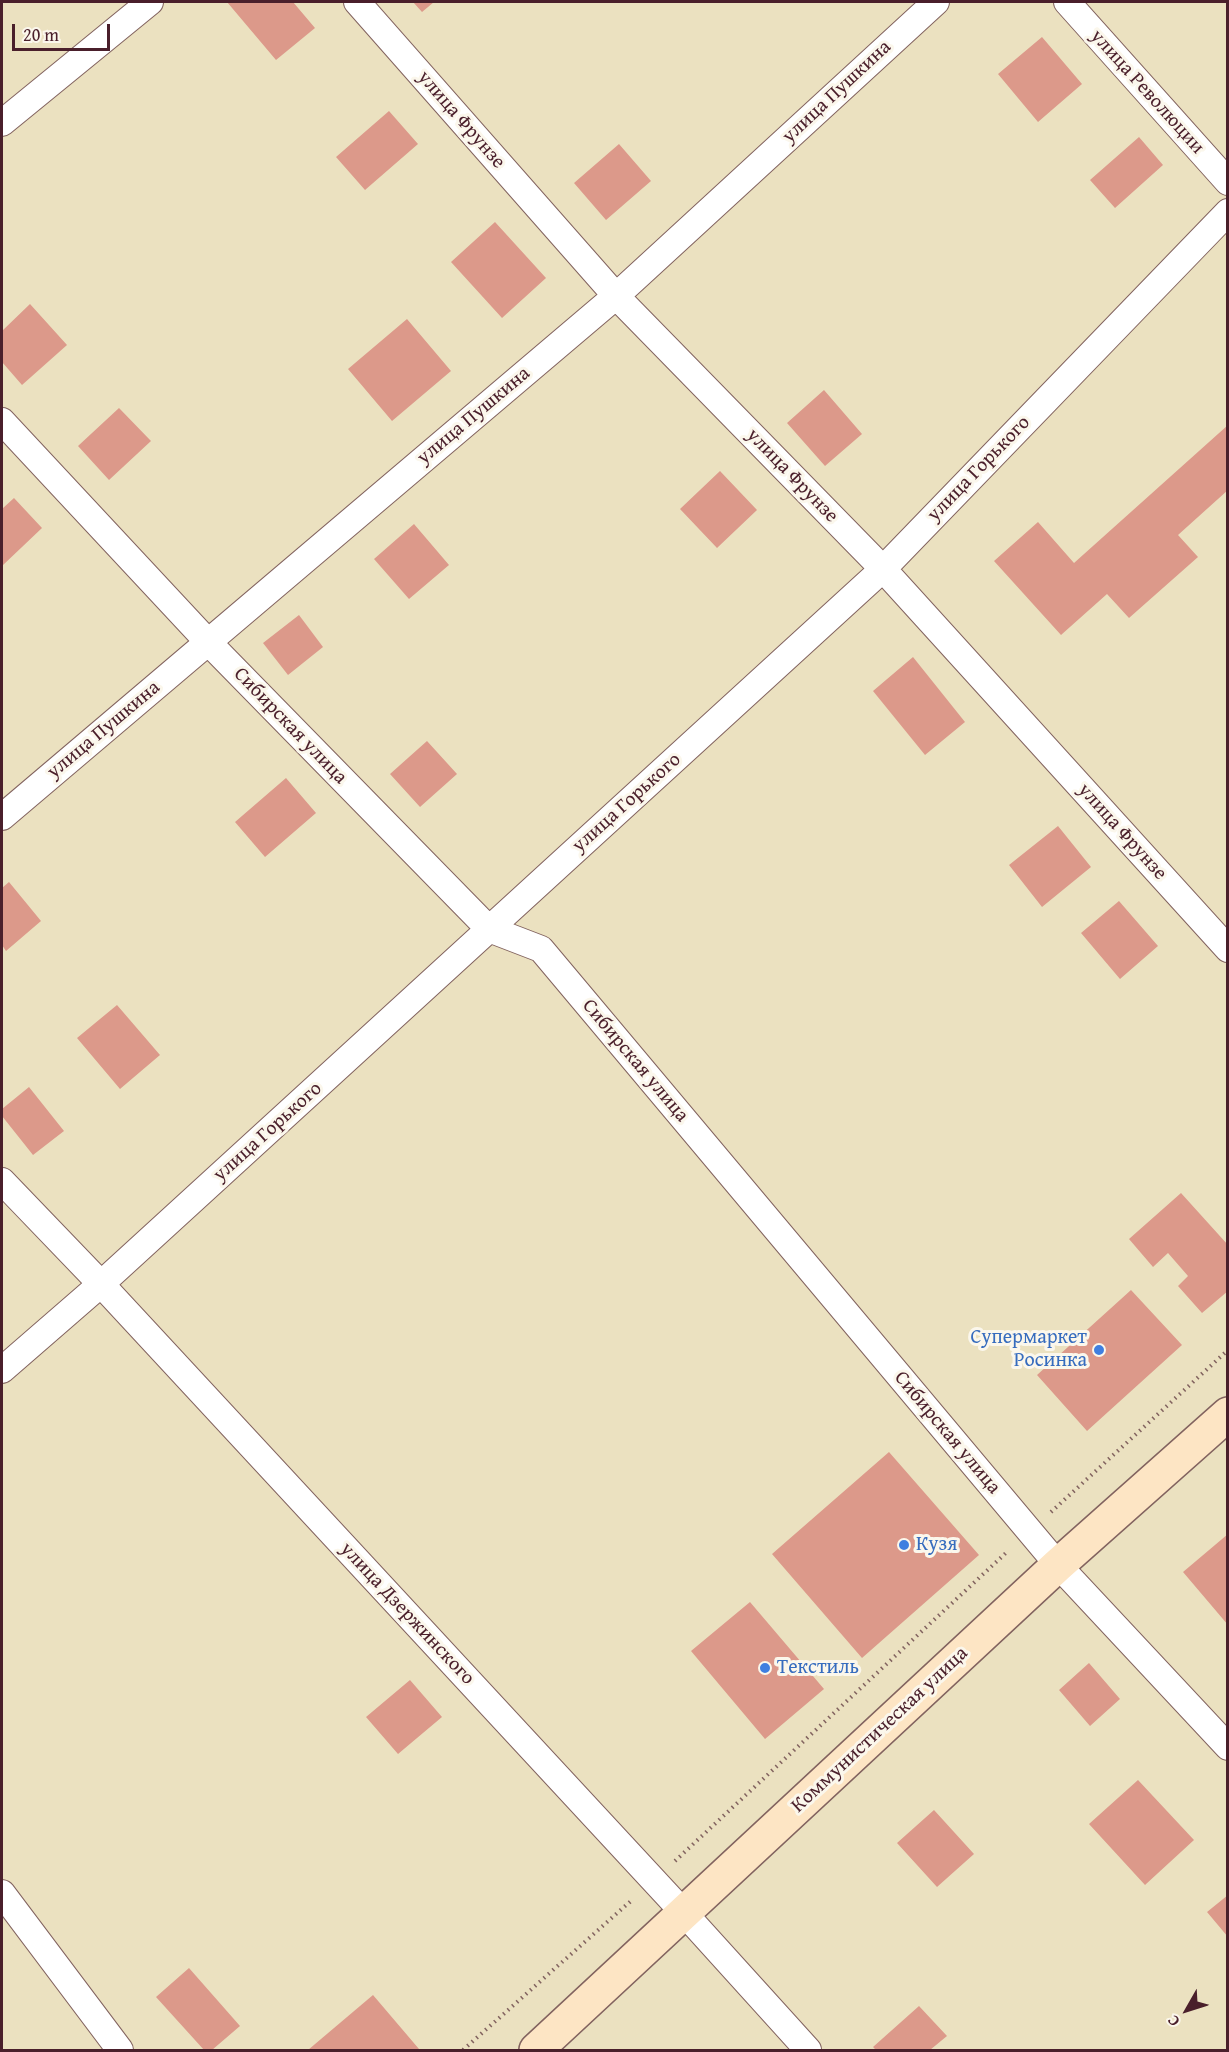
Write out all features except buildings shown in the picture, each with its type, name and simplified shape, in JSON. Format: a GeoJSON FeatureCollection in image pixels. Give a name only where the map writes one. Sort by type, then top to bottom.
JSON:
{"type":"FeatureCollection","features":[{"type":"Feature","properties":{"kind":"street"},"geometry":{"type":"LineString","coordinates":[[2,123],[150,2]]}},
{"type":"Feature","properties":{"kind":"street","name":"улица Фрунзе"},"geometry":{"type":"LineString","coordinates":[[357,2],[616,296],[883,569],[1227,949]]}},
{"type":"Feature","properties":{"kind":"street","name":"улица Пушкина"},"geometry":{"type":"LineString","coordinates":[[2,817],[616,296],[936,2]]}},
{"type":"Feature","properties":{"kind":"street","name":"улица Революции"},"geometry":{"type":"LineString","coordinates":[[1067,2],[1227,182]]}},
{"type":"Feature","properties":{"kind":"street","name":"улица Горького"},"geometry":{"type":"LineString","coordinates":[[2,1370],[101,1284],[883,569],[1227,212]]}},
{"type":"Feature","properties":{"kind":"street","name":"Сибирская улица"},"geometry":{"type":"LineString","coordinates":[[2,421],[208,642],[489,929],[541,949],[1029,1532],[1227,1746]]}},
{"type":"Feature","properties":{"kind":"street","name":"улица Дзержинского"},"geometry":{"type":"LineString","coordinates":[[2,1181],[101,1284],[808,2050]]}},
{"type":"Feature","properties":{"kind":"street","name":"Коммунистическая улица"},"geometry":{"type":"LineString","coordinates":[[536,2050],[1058,1565],[1227,1414]]}},
{"type":"Feature","properties":{"kind":"street"},"geometry":{"type":"LineString","coordinates":[[2,1893],[120,2050]]}},
{"type":"Feature","properties":{"kind":"path"},"geometry":{"type":"LineString","coordinates":[[463,2050],[654,1881],[1227,1350]]}},
{"type":"Feature","properties":{"kind":"place","name":"Супермаркет Росинка"},"geometry":{"type":"Point","coordinates":[1099,1350]}},
{"type":"Feature","properties":{"kind":"place","name":"Кузя"},"geometry":{"type":"Point","coordinates":[904,1545]}},
{"type":"Feature","properties":{"kind":"place","name":"Текстиль"},"geometry":{"type":"Point","coordinates":[765,1668]}}]}
